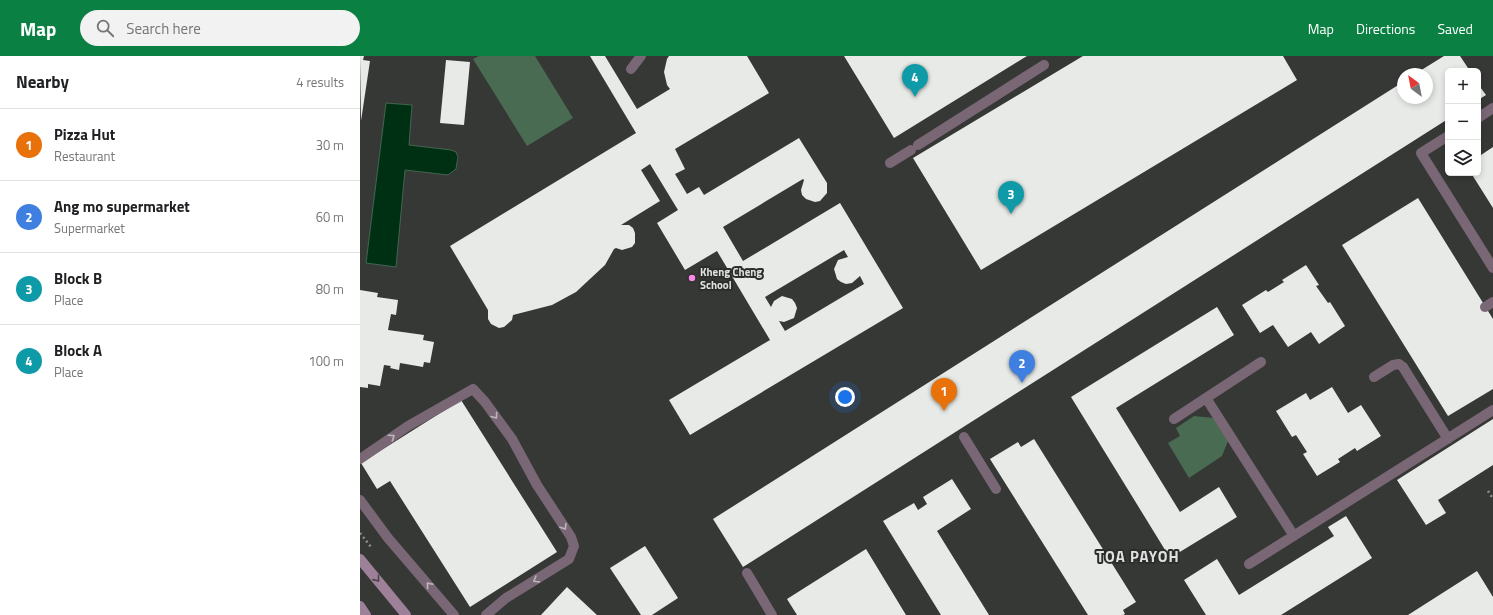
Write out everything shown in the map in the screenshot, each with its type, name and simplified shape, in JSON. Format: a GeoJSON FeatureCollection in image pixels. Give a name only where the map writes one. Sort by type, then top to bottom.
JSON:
{"type":"FeatureCollection","features":[{"type":"Feature","properties":{"kind":"street"},"geometry":{"type":"LineString","coordinates":[[360,559],[406,615]]}},
{"type":"Feature","properties":{"kind":"street"},"geometry":{"type":"LineString","coordinates":[[360,606],[366,615]]}},
{"type":"Feature","properties":{"kind":"lane"},"geometry":{"type":"LineString","coordinates":[[631,69],[641,56]]}},
{"type":"Feature","properties":{"kind":"lane"},"geometry":{"type":"LineString","coordinates":[[890,163],[1044,65]]}},
{"type":"Feature","properties":{"kind":"lane"},"geometry":{"type":"LineString","coordinates":[[1481,116],[1493,108]]}},
{"type":"Feature","properties":{"kind":"lane"},"geometry":{"type":"LineString","coordinates":[[1445,138],[1421,153],[1493,268]]}},
{"type":"Feature","properties":{"kind":"lane"},"geometry":{"type":"LineString","coordinates":[[1174,419],[1261,362]]}},
{"type":"Feature","properties":{"kind":"lane"},"geometry":{"type":"LineString","coordinates":[[1374,377],[1393,365],[1399,364],[1403,367],[1448,439]]}},
{"type":"Feature","properties":{"kind":"lane"},"geometry":{"type":"LineString","coordinates":[[360,459],[408,426],[473,389],[484,402],[512,440],[537,485],[571,537],[574,546],[569,559],[506,598],[486,615]]}},
{"type":"Feature","properties":{"kind":"lane"},"geometry":{"type":"LineString","coordinates":[[1206,398],[1294,536]]}},
{"type":"Feature","properties":{"kind":"lane"},"geometry":{"type":"LineString","coordinates":[[1249,564],[1493,410]]}},
{"type":"Feature","properties":{"kind":"lane"},"geometry":{"type":"LineString","coordinates":[[964,437],[996,489]]}},
{"type":"Feature","properties":{"kind":"lane"},"geometry":{"type":"LineString","coordinates":[[360,500],[388,538],[454,615]]}},
{"type":"Feature","properties":{"kind":"lane"},"geometry":{"type":"LineString","coordinates":[[747,573],[772,615]]}},
{"type":"Feature","properties":{"kind":"path"},"geometry":{"type":"LineString","coordinates":[[1488,491],[1493,499]]}},
{"type":"Feature","properties":{"kind":"shaded area"},"geometry":{"type":"Polygon","coordinates":[[[479,56],[535,56],[573,118],[527,146],[473,59],[479,56]]]}},
{"type":"Feature","properties":{"kind":"shaded area"},"geometry":{"type":"Polygon","coordinates":[[[386,103],[412,105],[409,145],[451,150],[456,152],[458,157],[456,169],[448,175],[405,170],[396,267],[366,263],[386,103]]]}},
{"type":"Feature","properties":{"kind":"shaded area"},"geometry":{"type":"Polygon","coordinates":[[[1194,416],[1214,418],[1228,441],[1222,456],[1189,478],[1168,443],[1180,436],[1176,428],[1194,416]]]}},
{"type":"Feature","properties":{"kind":"building"},"geometry":{"type":"Polygon","coordinates":[[[360,56],[364,56],[363,60],[370,61],[361,121],[360,56]]]}},
{"type":"Feature","properties":{"kind":"building"},"geometry":{"type":"Polygon","coordinates":[[[590,56],[605,56],[637,109],[670,89],[667,85],[664,72],[669,56],[747,56],[769,93],[675,149],[685,169],[675,174],[687,194],[699,187],[704,195],[799,138],[827,183],[827,193],[820,201],[815,202],[806,199],[802,195],[801,190],[803,179],[723,227],[743,261],[840,203],[903,308],[690,435],[669,400],[770,340],[717,251],[685,270],[657,223],[678,210],[650,164],[641,170],[660,201],[621,225],[629,225],[633,228],[635,233],[635,243],[632,247],[622,250],[616,248],[614,249],[605,265],[576,292],[552,305],[513,315],[512,320],[504,327],[499,328],[491,324],[488,319],[488,310],[450,246],[636,133],[590,56]],[[844,250],[765,297],[771,307],[774,301],[782,296],[792,299],[795,303],[797,308],[794,318],[784,322],[779,321],[785,331],[864,284],[860,276],[852,283],[846,284],[837,279],[834,269],[838,260],[848,257],[844,250]]]}},
{"type":"Feature","properties":{"kind":"building"},"geometry":{"type":"Polygon","coordinates":[[[844,56],[1027,56],[894,138],[844,56]]]}},
{"type":"Feature","properties":{"kind":"building"},"geometry":{"type":"Polygon","coordinates":[[[1083,56],[1283,56],[1297,80],[981,270],[913,158],[1083,56]]]}},
{"type":"Feature","properties":{"kind":"building"},"geometry":{"type":"Polygon","coordinates":[[[1444,56],[1460,56],[1468,68],[1445,68],[1445,121],[743,567],[713,519],[1397,86],[1397,104],[1433,104],[1433,68],[1425,68],[1444,56]]]}},
{"type":"Feature","properties":{"kind":"building"},"geometry":{"type":"Polygon","coordinates":[[[446,60],[470,62],[464,125],[440,123],[446,60]]]}},
{"type":"Feature","properties":{"kind":"building"},"geometry":{"type":"Polygon","coordinates":[[[1481,88],[1486,95],[1481,98],[1481,88]]]}},
{"type":"Feature","properties":{"kind":"building"},"geometry":{"type":"Polygon","coordinates":[[[1493,147],[1493,208],[1473,176],[1481,176],[1481,155],[1493,147]]]}},
{"type":"Feature","properties":{"kind":"building"},"geometry":{"type":"Polygon","coordinates":[[[1418,198],[1493,319],[1493,389],[1448,416],[1342,245],[1418,198]]]}},
{"type":"Feature","properties":{"kind":"building"},"geometry":{"type":"Polygon","coordinates":[[[1306,265],[1319,285],[1316,286],[1328,303],[1330,302],[1345,326],[1319,344],[1311,332],[1288,347],[1273,325],[1260,333],[1242,305],[1266,290],[1268,292],[1284,282],[1282,280],[1306,265]]]}},
{"type":"Feature","properties":{"kind":"building"},"geometry":{"type":"Polygon","coordinates":[[[360,290],[378,293],[377,297],[398,300],[396,315],[391,314],[388,330],[424,335],[423,340],[434,342],[430,363],[424,362],[423,367],[400,363],[399,370],[390,368],[391,366],[384,365],[380,386],[368,384],[368,388],[360,387],[360,290]]]}},
{"type":"Feature","properties":{"kind":"building"},"geometry":{"type":"Polygon","coordinates":[[[1217,307],[1234,335],[1116,408],[1180,512],[1219,487],[1237,517],[1170,558],[1071,397],[1217,307]]]}},
{"type":"Feature","properties":{"kind":"building"},"geometry":{"type":"Polygon","coordinates":[[[1332,387],[1348,413],[1361,405],[1381,436],[1357,451],[1355,448],[1338,459],[1340,462],[1317,476],[1303,454],[1307,452],[1296,435],[1292,437],[1276,411],[1306,393],[1310,400],[1332,387]]]}},
{"type":"Feature","properties":{"kind":"building"},"geometry":{"type":"Polygon","coordinates":[[[461,400],[557,552],[470,607],[390,481],[377,489],[361,463],[461,400]]]}},
{"type":"Feature","properties":{"kind":"building"},"geometry":{"type":"Polygon","coordinates":[[[1493,419],[1493,465],[1438,500],[1446,513],[1426,525],[1397,480],[1493,419]]]}},
{"type":"Feature","properties":{"kind":"building"},"geometry":{"type":"Polygon","coordinates":[[[1034,439],[1136,602],[1123,610],[1125,614],[1088,615],[990,459],[1018,442],[1021,447],[1034,439]]]}},
{"type":"Feature","properties":{"kind":"building"},"geometry":{"type":"Polygon","coordinates":[[[952,479],[971,509],[937,531],[989,615],[941,615],[883,521],[914,503],[918,510],[927,504],[923,497],[952,479]]]}},
{"type":"Feature","properties":{"kind":"building"},"geometry":{"type":"Polygon","coordinates":[[[1346,516],[1372,558],[1281,615],[1206,615],[1184,580],[1217,559],[1239,595],[1334,536],[1328,527],[1346,516]]]}},
{"type":"Feature","properties":{"kind":"building"},"geometry":{"type":"Polygon","coordinates":[[[645,546],[678,598],[652,615],[641,615],[610,568],[645,546]]]}},
{"type":"Feature","properties":{"kind":"building"},"geometry":{"type":"Polygon","coordinates":[[[866,549],[906,615],[797,615],[787,599],[866,549]]]}},
{"type":"Feature","properties":{"kind":"building"},"geometry":{"type":"Polygon","coordinates":[[[1477,571],[1493,597],[1493,615],[1408,615],[1477,571]]]}},
{"type":"Feature","properties":{"kind":"building"},"geometry":{"type":"Polygon","coordinates":[[[567,587],[597,615],[541,615],[567,587]]]}},
{"type":"Feature","properties":{"kind":"place","name":"Block A"},"geometry":{"type":"Point","coordinates":[915,97]}},
{"type":"Feature","properties":{"kind":"place","name":"Block B"},"geometry":{"type":"Point","coordinates":[1011,214]}},
{"type":"Feature","properties":{"kind":"place","name":"Kheng Cheng School"},"geometry":{"type":"Point","coordinates":[692,278]}},
{"type":"Feature","properties":{"kind":"place","name":"Ang mo supermarket"},"geometry":{"type":"Point","coordinates":[1022,383]}},
{"type":"Feature","properties":{"kind":"place","name":"Pizza Hut"},"geometry":{"type":"Point","coordinates":[944,411]}},
{"type":"Feature","properties":{"kind":"district","name":"TOA PAYOH"},"geometry":{"type":"Point","coordinates":[1138,557]}}]}
